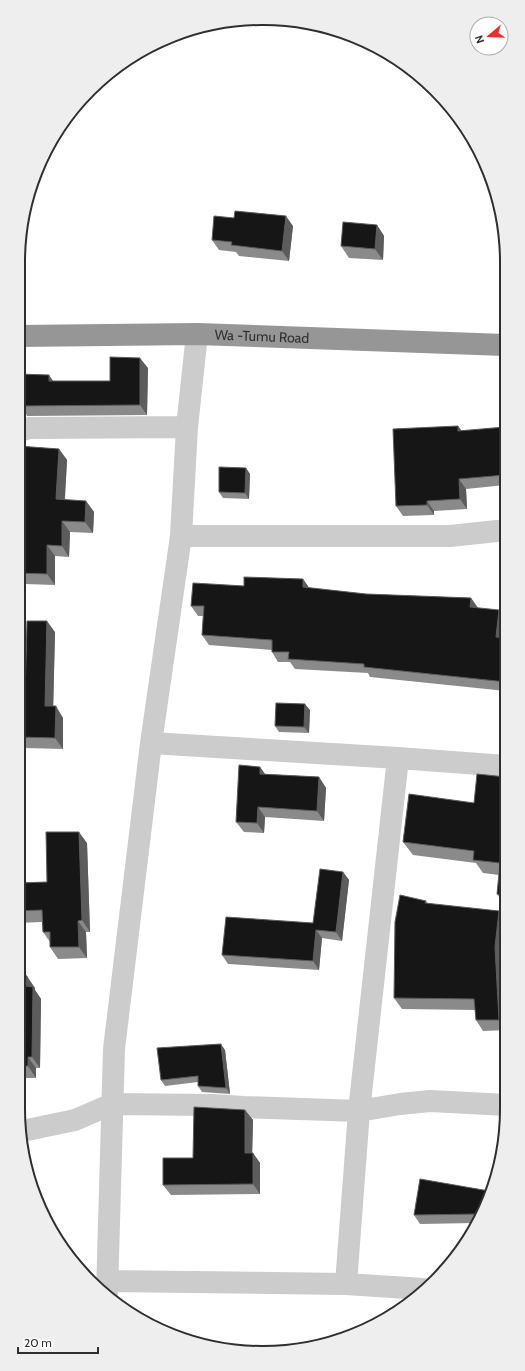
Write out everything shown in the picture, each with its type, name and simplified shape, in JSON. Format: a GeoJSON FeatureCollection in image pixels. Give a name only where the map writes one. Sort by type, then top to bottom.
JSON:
{"type":"FeatureCollection","features":[{"type":"Feature","properties":{"kind":"highway","name":"Wa -Tumu Road"},"geometry":{"type":"LineString","coordinates":[[25,336],[197,334],[500,345]]}},
{"type":"Feature","properties":{"kind":"street"},"geometry":{"type":"LineString","coordinates":[[197,334],[187,427],[181,536],[151,743],[114,1049],[108,1287],[346,1284],[417,1289]]}},
{"type":"Feature","properties":{"kind":"street"},"geometry":{"type":"LineString","coordinates":[[25,429],[29,428],[187,427]]}},
{"type":"Feature","properties":{"kind":"street"},"geometry":{"type":"LineString","coordinates":[[181,536],[450,536],[500,531]]}},
{"type":"Feature","properties":{"kind":"street"},"geometry":{"type":"LineString","coordinates":[[151,743],[500,766]]}},
{"type":"Feature","properties":{"kind":"street"},"geometry":{"type":"LineString","coordinates":[[346,1284],[359,1111],[398,758]]}},
{"type":"Feature","properties":{"kind":"street"},"geometry":{"type":"LineString","coordinates":[[26,1130],[75,1120],[112,1104],[212,1105],[359,1111],[400,1104],[430,1101],[500,1105]]}},
{"type":"Feature","properties":{"kind":"building"},"geometry":{"type":"Polygon","coordinates":[[[235,211],[286,216],[282,251],[231,245],[232,242],[212,240],[214,216],[234,218],[235,211]]]}},
{"type":"Feature","properties":{"kind":"building"},"geometry":{"type":"Polygon","coordinates":[[[343,222],[377,225],[375,249],[341,246],[343,222]]]}},
{"type":"Feature","properties":{"kind":"building"},"geometry":{"type":"Polygon","coordinates":[[[110,357],[140,358],[140,405],[25,406],[25,374],[49,375],[49,381],[110,381],[110,357]]]}},
{"type":"Feature","properties":{"kind":"building"},"geometry":{"type":"Polygon","coordinates":[[[458,426],[458,431],[500,427],[500,475],[459,479],[460,499],[427,501],[427,505],[396,506],[393,429],[458,426]]]}},
{"type":"Feature","properties":{"kind":"building"},"geometry":{"type":"Polygon","coordinates":[[[25,447],[59,449],[56,499],[86,501],[85,522],[62,521],[62,546],[47,545],[47,574],[25,573],[25,447]]]}},
{"type":"Feature","properties":{"kind":"building"},"geometry":{"type":"Polygon","coordinates":[[[219,467],[246,468],[245,493],[219,492],[219,467]]]}},
{"type":"Feature","properties":{"kind":"building"},"geometry":{"type":"Polygon","coordinates":[[[244,577],[303,579],[303,587],[366,594],[471,598],[470,607],[499,610],[496,637],[500,637],[500,681],[364,667],[364,664],[288,659],[289,652],[272,652],[272,640],[202,635],[204,606],[191,606],[193,583],[244,586],[244,577]]]}},
{"type":"Feature","properties":{"kind":"building"},"geometry":{"type":"Polygon","coordinates":[[[27,621],[47,621],[45,706],[56,706],[55,738],[25,737],[27,621]]]}},
{"type":"Feature","properties":{"kind":"building"},"geometry":{"type":"Polygon","coordinates":[[[276,703],[305,704],[304,727],[275,726],[276,703]]]}},
{"type":"Feature","properties":{"kind":"building"},"geometry":{"type":"Polygon","coordinates":[[[239,765],[260,767],[260,774],[319,777],[317,811],[258,807],[257,823],[236,822],[239,765]]]}},
{"type":"Feature","properties":{"kind":"building"},"geometry":{"type":"Polygon","coordinates":[[[477,774],[500,776],[500,863],[473,860],[474,851],[403,842],[409,794],[474,803],[477,774]]]}},
{"type":"Feature","properties":{"kind":"building"},"geometry":{"type":"Polygon","coordinates":[[[46,832],[79,832],[82,920],[78,921],[79,947],[50,947],[50,932],[43,932],[42,910],[25,911],[25,883],[47,882],[46,832]]]}},
{"type":"Feature","properties":{"kind":"building"},"geometry":{"type":"Polygon","coordinates":[[[500,863],[500,895],[497,894],[500,863]]]}},
{"type":"Feature","properties":{"kind":"building"},"geometry":{"type":"Polygon","coordinates":[[[320,869],[343,872],[336,932],[316,930],[313,961],[222,955],[226,917],[313,923],[320,869]]]}},
{"type":"Feature","properties":{"kind":"building"},"geometry":{"type":"Polygon","coordinates":[[[400,895],[426,901],[425,903],[499,911],[495,947],[499,1020],[476,1020],[474,999],[394,998],[395,922],[400,895]]]}},
{"type":"Feature","properties":{"kind":"building"},"geometry":{"type":"Polygon","coordinates":[[[25,976],[27,976],[26,986],[33,987],[32,1057],[28,1057],[28,1066],[25,1066],[25,976]]]}},
{"type":"Feature","properties":{"kind":"building"},"geometry":{"type":"Polygon","coordinates":[[[221,1044],[226,1088],[198,1086],[198,1076],[161,1080],[157,1048],[221,1044]]]}},
{"type":"Feature","properties":{"kind":"building"},"geometry":{"type":"Polygon","coordinates":[[[194,1107],[245,1110],[245,1153],[253,1153],[253,1184],[163,1185],[163,1158],[193,1158],[194,1107]]]}},
{"type":"Feature","properties":{"kind":"building"},"geometry":{"type":"Polygon","coordinates":[[[420,1179],[485,1190],[476,1214],[414,1215],[420,1179]]]}}]}
